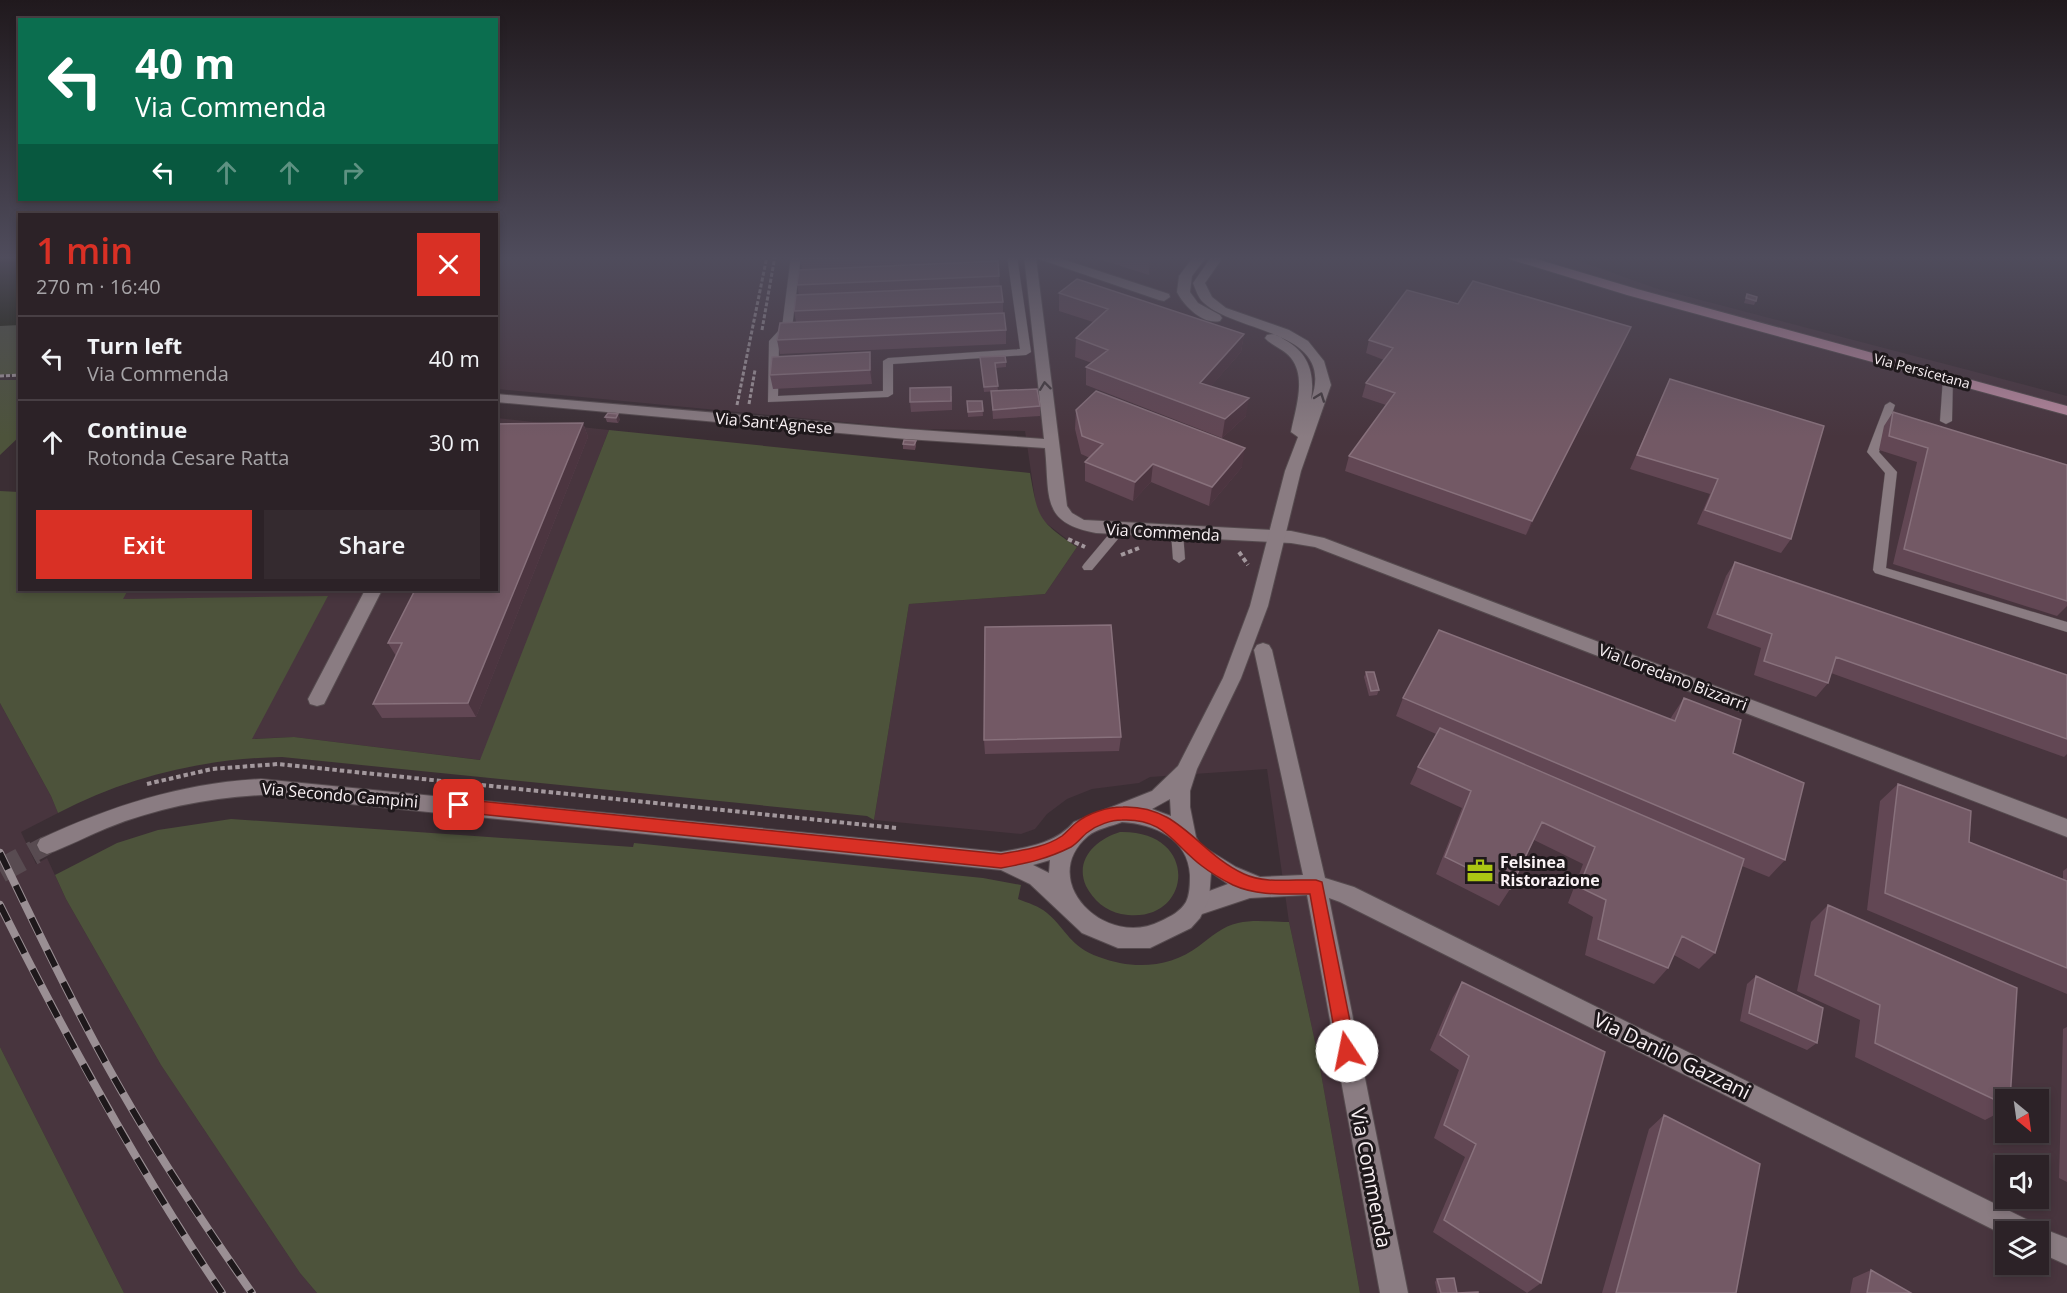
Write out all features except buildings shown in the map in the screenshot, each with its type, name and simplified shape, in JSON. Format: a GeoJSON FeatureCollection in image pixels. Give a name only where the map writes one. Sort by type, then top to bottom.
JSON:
{"type":"FeatureCollection","features":[{"type":"Feature","properties":{"kind":"main road","name":"Via Persicetana"},"geometry":{"type":"LineString","coordinates":[[1721,316],[2067,411]]}},
{"type":"Feature","properties":{"kind":"street","name":"Via Commenda"},"geometry":{"type":"LineString","coordinates":[[1037,316],[1059,506],[1066,517],[1080,525],[1119,530],[1277,536]]}},
{"type":"Feature","properties":{"kind":"street"},"geometry":{"type":"LineString","coordinates":[[1187,770],[1160,797],[1083,826],[1069,840],[1061,856],[1058,874],[1061,892],[1070,909],[1086,924],[1105,934],[1127,939],[1150,938],[1170,931],[1196,906],[1201,891],[1201,874],[1190,845],[1180,807],[1180,791],[1187,770],[1232,678],[1259,606],[1293,471],[1307,377],[1303,366],[1292,351],[1277,340],[1213,316]]}},
{"type":"Feature","properties":{"kind":"street"},"geometry":{"type":"LineString","coordinates":[[1240,316],[1298,340],[1309,349],[1323,373],[1324,385],[1293,471]]}},
{"type":"Feature","properties":{"kind":"street","name":"Via Sant'Agnese"},"geometry":{"type":"LineString","coordinates":[[498,398],[895,433],[1052,444]]}},
{"type":"Feature","properties":{"kind":"street","name":"Via Loredano Bizzarri"},"geometry":{"type":"LineString","coordinates":[[1277,536],[1318,542],[2067,828]]}},
{"type":"Feature","properties":{"kind":"street"},"geometry":{"type":"LineString","coordinates":[[317,699],[372,591]]}},
{"type":"Feature","properties":{"kind":"street","name":"Via Commenda"},"geometry":{"type":"LineString","coordinates":[[1263,650],[1316,887],[1394,1293]]}},
{"type":"Feature","properties":{"kind":"street","name":"Via Secondo Campini"},"geometry":{"type":"LineString","coordinates":[[47,845],[83,827],[154,802],[192,792],[261,787],[1001,861],[1042,854],[1069,840]]}},
{"type":"Feature","properties":{"kind":"street"},"geometry":{"type":"LineString","coordinates":[[1121,813],[1139,814],[1173,827],[1190,845],[1222,871],[1257,886]]}},
{"type":"Feature","properties":{"kind":"street","name":"Via Secondo Campini"},"geometry":{"type":"LineString","coordinates":[[1001,861],[1038,877],[1052,888],[1070,909]]}},
{"type":"Feature","properties":{"kind":"street"},"geometry":{"type":"LineString","coordinates":[[1196,906],[1227,892],[1257,886],[1316,887]]}},
{"type":"Feature","properties":{"kind":"street","name":"Via Danilo Gazzani"},"geometry":{"type":"LineString","coordinates":[[1316,887],[1336,890],[1356,898],[2003,1221]]}},
{"type":"Feature","properties":{"kind":"street"},"geometry":{"type":"LineString","coordinates":[[2049,1243],[2067,1252]]}},
{"type":"Feature","properties":{"kind":"lane"},"geometry":{"type":"LineString","coordinates":[[789,316],[787,328],[774,341],[779,367],[772,400],[888,394],[883,362],[1026,352],[1021,316]]}},
{"type":"Feature","properties":{"kind":"lane"},"geometry":{"type":"LineString","coordinates":[[1010,325],[1022,324]]}},
{"type":"Feature","properties":{"kind":"lane"},"geometry":{"type":"LineString","coordinates":[[783,332],[795,332]]}},
{"type":"Feature","properties":{"kind":"lane"},"geometry":{"type":"LineString","coordinates":[[1946,421],[1948,378]]}},
{"type":"Feature","properties":{"kind":"lane"},"geometry":{"type":"LineString","coordinates":[[1890,405],[1873,452],[1891,472],[1879,570],[2067,627]]}},
{"type":"Feature","properties":{"kind":"lane"},"geometry":{"type":"LineString","coordinates":[[1088,567],[1119,530]]}},
{"type":"Feature","properties":{"kind":"lane"},"geometry":{"type":"LineString","coordinates":[[1177,532],[1179,559]]}},
{"type":"Feature","properties":{"kind":"path"},"geometry":{"type":"LineString","coordinates":[[735,416],[755,316]]}},
{"type":"Feature","properties":{"kind":"path"},"geometry":{"type":"LineString","coordinates":[[0,376],[18,375]]}},
{"type":"Feature","properties":{"kind":"shaded area"},"geometry":{"type":"Polygon","coordinates":[[[0,316],[18,316],[18,374],[0,375],[0,316]]]}},
{"type":"Feature","properties":{"kind":"shaded area"},"geometry":{"type":"Polygon","coordinates":[[[0,316],[18,316],[18,325],[0,326],[0,316]]]}},
{"type":"Feature","properties":{"kind":"shaded area"},"geometry":{"type":"Polygon","coordinates":[[[498,316],[1763,316],[2067,396],[2067,1293],[1360,1293],[1317,1051],[1289,922],[1267,769],[1150,777],[1139,783],[1092,789],[1067,799],[1047,814],[1035,829],[1021,834],[874,820],[909,604],[1045,594],[1077,547],[1042,520],[1036,506],[1025,431],[916,429],[498,389],[498,316]]]}},
{"type":"Feature","properties":{"kind":"shaded area"},"geometry":{"type":"Polygon","coordinates":[[[0,380],[18,380],[18,438],[0,455],[0,380]]]}},
{"type":"Feature","properties":{"kind":"shaded area"},"geometry":{"type":"Polygon","coordinates":[[[498,418],[609,430],[481,760],[294,737],[251,739],[327,597],[122,599],[127,591],[498,591],[498,418]]]}},
{"type":"Feature","properties":{"kind":"shaded area"},"geometry":{"type":"Polygon","coordinates":[[[609,430],[1030,473],[1035,500],[1042,517],[1054,531],[1077,547],[1045,594],[909,604],[874,820],[867,816],[282,757],[224,761],[167,772],[111,789],[58,813],[0,703],[0,491],[18,492],[18,591],[127,591],[123,599],[328,596],[252,739],[294,737],[480,760],[609,430]]]}},
{"type":"Feature","properties":{"kind":"shaded area"},"geometry":{"type":"Polygon","coordinates":[[[0,703],[58,813],[21,832],[36,864],[47,858],[66,899],[161,1065],[300,1273],[317,1293],[124,1293],[0,1047],[0,703]]]}},
{"type":"Feature","properties":{"kind":"shaded area"},"geometry":{"type":"Polygon","coordinates":[[[231,819],[633,847],[634,843],[983,878],[1021,885],[1018,899],[1044,911],[1081,948],[1099,957],[1125,964],[1151,965],[1176,959],[1233,924],[1257,921],[1289,922],[1317,1051],[1360,1293],[317,1293],[300,1273],[161,1065],[66,899],[55,875],[117,843],[158,830],[231,819]]]}},
{"type":"Feature","properties":{"kind":"shaded area"},"geometry":{"type":"Polygon","coordinates":[[[1120,832],[1147,836],[1165,846],[1176,861],[1178,878],[1174,894],[1162,907],[1145,914],[1121,914],[1105,908],[1086,886],[1083,876],[1085,859],[1096,845],[1120,832]]]}},
{"type":"Feature","properties":{"kind":"shaded area"},"geometry":{"type":"Polygon","coordinates":[[[0,1047],[124,1293],[0,1293],[0,1047]]]}},
{"type":"Feature","properties":{"kind":"tunnel"},"geometry":{"type":"LineString","coordinates":[[32,853],[47,845]]}},
{"type":"Feature","properties":{"kind":"tunnel"},"geometry":{"type":"LineString","coordinates":[[0,871],[35,852]]}},
{"type":"Feature","properties":{"kind":"railway"},"geometry":{"type":"LineString","coordinates":[[0,853],[63,982],[114,1078],[175,1179],[252,1293]]}},
{"type":"Feature","properties":{"kind":"railway"},"geometry":{"type":"LineString","coordinates":[[0,905],[105,1103],[161,1199],[222,1293]]}},
{"type":"Feature","properties":{"kind":"place","name":"Felsinea Ristorazione"},"geometry":{"type":"Point","coordinates":[1480,871]}},
{"type":"Feature","properties":{"kind":"route"},"geometry":{"type":"LineString","coordinates":[[459,805],[1001,861],[1042,854],[1069,840],[1083,826],[1101,818],[1121,813],[1139,814],[1173,827],[1207,861],[1239,880],[1257,886],[1316,887],[1347,1051]]}}]}
